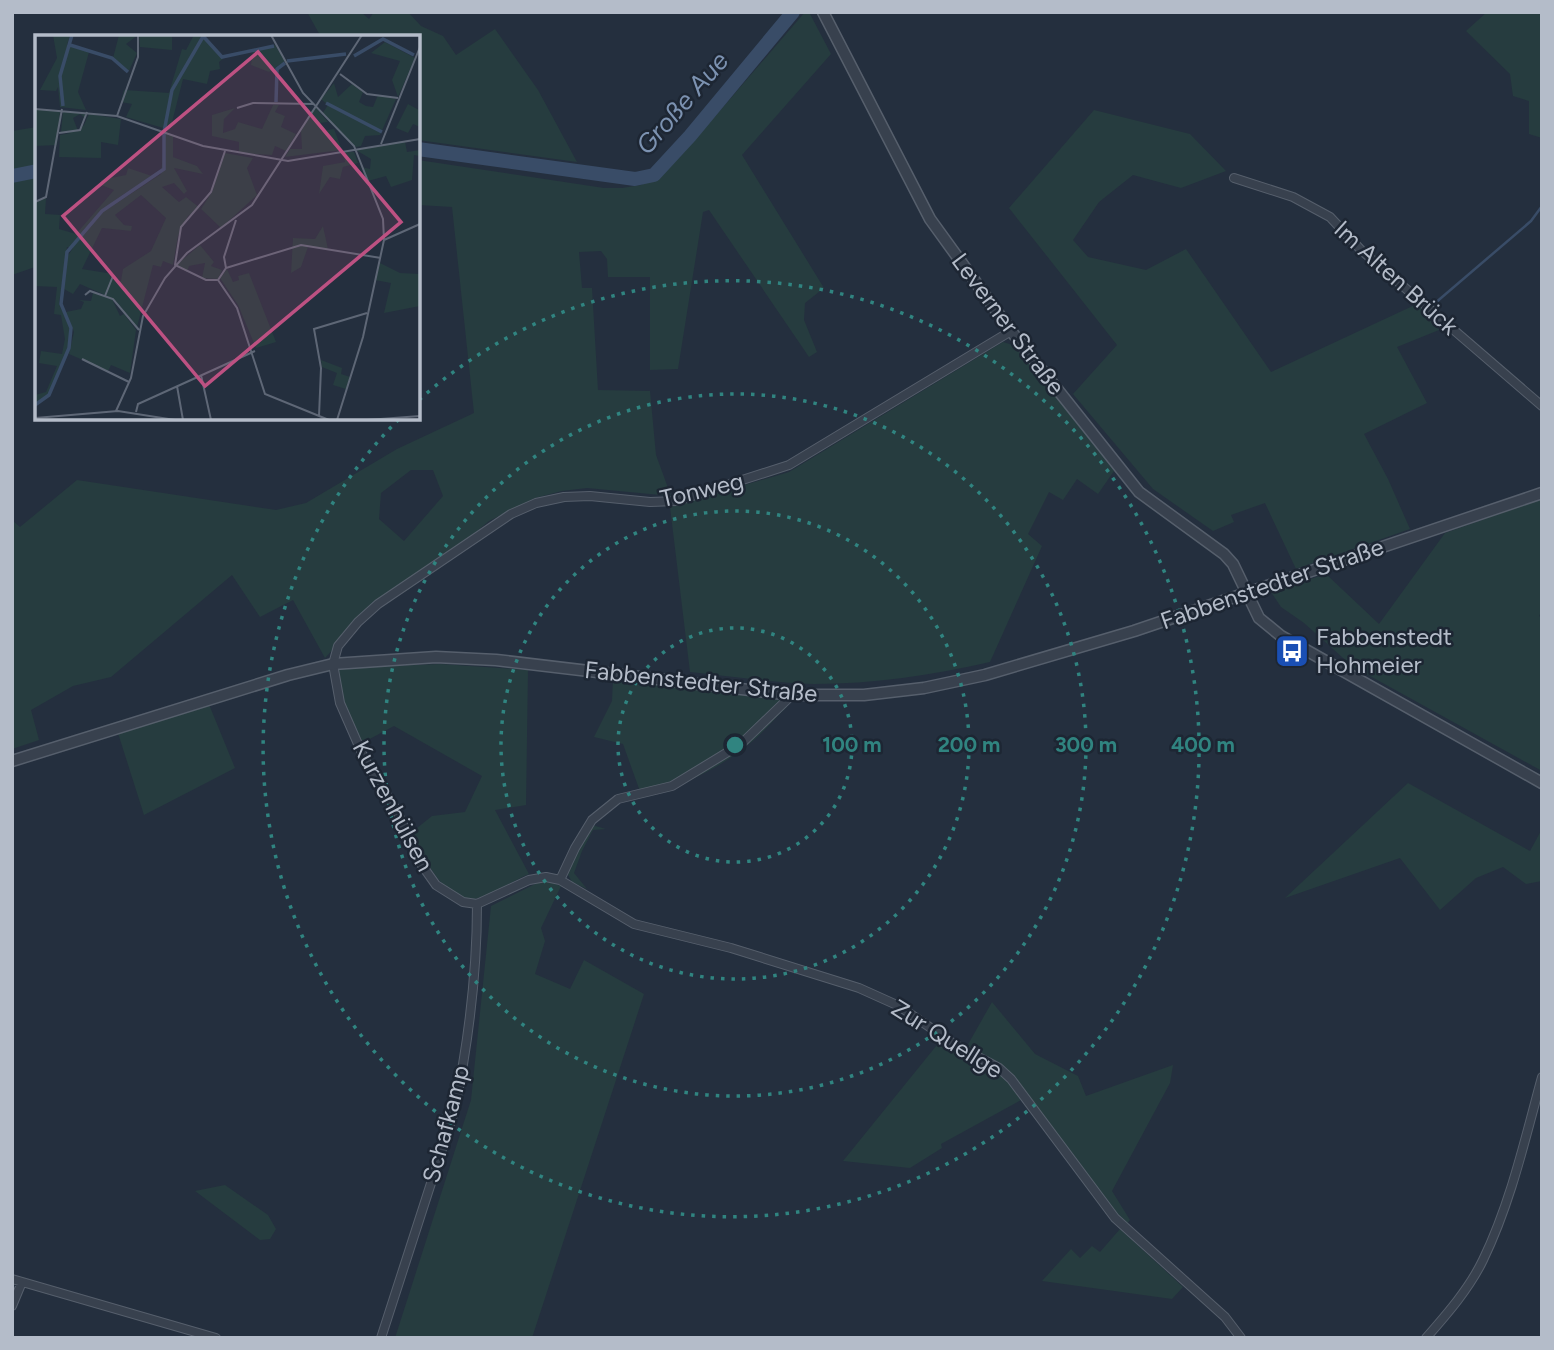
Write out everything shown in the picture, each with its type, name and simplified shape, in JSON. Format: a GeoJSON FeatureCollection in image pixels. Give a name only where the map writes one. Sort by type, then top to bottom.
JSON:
{"type":"FeatureCollection","features":[{"type":"Feature","properties":{"kind":"street","name":"Leverner Straße"},"geometry":{"type":"LineString","coordinates":[[823,12],[930,219],[1011,331],[1139,492],[1224,554],[1233,564],[1259,618],[1281,636],[1542,783]]}},
{"type":"Feature","properties":{"kind":"street","name":"Im Alten Brück"},"geometry":{"type":"LineString","coordinates":[[1234,178],[1293,197],[1316,207],[1330,217],[1361,250],[1542,407]]}},
{"type":"Feature","properties":{"kind":"street","name":"Tonweg"},"geometry":{"type":"LineString","coordinates":[[333,664],[338,646],[358,622],[379,604],[511,514],[536,503],[564,497],[677,501],[789,465],[1011,331]]}},
{"type":"Feature","properties":{"kind":"street","name":"Fabbenstedter Straße"},"geometry":{"type":"LineString","coordinates":[[12,761],[238,689],[333,664],[436,657],[496,660],[792,695],[864,695],[924,688],[985,675],[1134,631],[1542,493]]}},
{"type":"Feature","properties":{"kind":"street","name":"Kurzenhülsen"},"geometry":{"type":"LineString","coordinates":[[333,664],[340,703],[365,760],[397,811],[419,861],[436,885],[463,902],[477,904]]}},
{"type":"Feature","properties":{"kind":"street"},"geometry":{"type":"LineString","coordinates":[[477,904],[529,880],[546,877],[560,880],[592,820],[618,799],[672,786],[741,744],[792,695]]}},
{"type":"Feature","properties":{"kind":"street","name":"Zur Quellge"},"geometry":{"type":"LineString","coordinates":[[560,880],[635,924],[731,948],[859,988],[899,1006],[954,1044],[999,1068],[1011,1079],[1115,1218],[1225,1317],[1241,1338]]}},
{"type":"Feature","properties":{"kind":"street","name":"Schafkamp"},"geometry":{"type":"LineString","coordinates":[[382,1338],[454,1112],[461,1077],[477,938],[477,904]]}},
{"type":"Feature","properties":{"kind":"street"},"geometry":{"type":"LineString","coordinates":[[1426,1338],[1457,1303],[1482,1261],[1512,1189],[1542,1077]]}},
{"type":"Feature","properties":{"kind":"street"},"geometry":{"type":"LineString","coordinates":[[12,1306],[17,1280],[216,1338]]}},
{"type":"Feature","properties":{"kind":"green space"},"geometry":{"type":"Polygon","coordinates":[[[307,12],[361,12],[369,19],[374,12],[408,12],[421,26],[443,36],[456,55],[495,29],[538,90],[577,162],[420,140],[420,35],[320,35],[307,12]]]}},
{"type":"Feature","properties":{"kind":"green space"},"geometry":{"type":"Polygon","coordinates":[[[805,12],[809,12],[831,54],[742,155],[824,288],[805,303],[804,320],[817,352],[809,357],[709,210],[703,212],[678,369],[650,370],[650,277],[608,277],[607,259],[601,251],[579,252],[582,288],[592,288],[598,390],[650,391],[656,455],[671,496],[587,488],[535,498],[489,521],[463,543],[382,597],[325,658],[293,600],[260,617],[232,575],[111,677],[73,686],[31,710],[39,740],[12,749],[12,520],[20,527],[77,480],[276,510],[306,503],[397,449],[474,413],[452,207],[420,205],[420,160],[604,188],[641,185],[659,175],[680,157],[805,12]],[[411,470],[381,493],[379,519],[404,541],[443,496],[433,470],[411,470]]]}},
{"type":"Feature","properties":{"kind":"green space"},"geometry":{"type":"Polygon","coordinates":[[[1487,12],[1542,12],[1542,138],[1529,134],[1529,101],[1513,96],[1510,74],[1466,31],[1487,12]]]}},
{"type":"Feature","properties":{"kind":"green space"},"geometry":{"type":"Polygon","coordinates":[[[1094,110],[1190,134],[1226,171],[1181,188],[1133,175],[1099,202],[1073,240],[1088,257],[1146,270],[1186,249],[1271,372],[1417,304],[1444,328],[1397,347],[1427,403],[1364,434],[1410,529],[1296,569],[1265,503],[1231,515],[1234,522],[1213,531],[1153,489],[1073,394],[1117,345],[1009,208],[1094,110]]]}},
{"type":"Feature","properties":{"kind":"green space"},"geometry":{"type":"Polygon","coordinates":[[[35,127],[35,267],[12,275],[12,131],[35,127]]]}},
{"type":"Feature","properties":{"kind":"green space"},"geometry":{"type":"Polygon","coordinates":[[[1003,342],[1016,346],[1114,471],[1098,494],[1077,479],[1063,500],[1049,492],[1028,534],[1042,546],[990,662],[902,678],[836,684],[783,682],[690,672],[670,507],[789,472],[1003,342]]]}},
{"type":"Feature","properties":{"kind":"green space"},"geometry":{"type":"Polygon","coordinates":[[[1542,499],[1542,610],[1539,616],[1542,618],[1542,771],[1352,666],[1304,623],[1281,607],[1271,592],[1326,574],[1379,624],[1445,533],[1542,499]]]}},
{"type":"Feature","properties":{"kind":"green space"},"geometry":{"type":"Polygon","coordinates":[[[441,664],[528,670],[526,805],[495,810],[529,874],[478,898],[466,899],[446,887],[429,865],[412,832],[432,816],[465,812],[482,776],[394,726],[362,743],[344,701],[337,668],[441,664]]]}},
{"type":"Feature","properties":{"kind":"green space"},"geometry":{"type":"Polygon","coordinates":[[[613,678],[783,698],[787,707],[756,739],[721,764],[683,783],[642,797],[623,744],[594,737],[612,701],[613,678]]]}},
{"type":"Feature","properties":{"kind":"green space"},"geometry":{"type":"Polygon","coordinates":[[[208,702],[235,768],[144,815],[117,730],[208,702]]]}},
{"type":"Feature","properties":{"kind":"green space"},"geometry":{"type":"Polygon","coordinates":[[[1408,783],[1530,851],[1542,829],[1542,881],[1526,884],[1503,867],[1476,878],[1440,910],[1400,858],[1285,898],[1408,783]]]}},
{"type":"Feature","properties":{"kind":"green space"},"geometry":{"type":"Polygon","coordinates":[[[592,825],[606,829],[593,830],[574,873],[587,889],[572,882],[567,873],[576,849],[592,825]]]}},
{"type":"Feature","properties":{"kind":"green space"},"geometry":{"type":"Polygon","coordinates":[[[550,882],[561,886],[541,928],[545,941],[535,974],[570,989],[584,960],[644,994],[532,1338],[395,1338],[471,1100],[491,906],[537,883],[550,882]]]}},
{"type":"Feature","properties":{"kind":"green space"},"geometry":{"type":"Polygon","coordinates":[[[992,1002],[1035,1054],[1078,1076],[1086,1096],[1173,1065],[1170,1083],[1112,1191],[1130,1220],[1126,1225],[1117,1217],[1013,1077],[966,1048],[992,1002]]]}},
{"type":"Feature","properties":{"kind":"green space"},"geometry":{"type":"Polygon","coordinates":[[[941,1040],[1006,1079],[1021,1100],[941,1144],[942,1148],[910,1168],[843,1161],[941,1040]]]}},
{"type":"Feature","properties":{"kind":"green space"},"geometry":{"type":"Polygon","coordinates":[[[225,1185],[268,1215],[276,1229],[270,1239],[260,1240],[195,1191],[225,1185]]]}},
{"type":"Feature","properties":{"kind":"green space"},"geometry":{"type":"Polygon","coordinates":[[[1120,1229],[1183,1287],[1172,1299],[1042,1281],[1071,1249],[1080,1258],[1092,1246],[1100,1252],[1120,1229]]]}},
{"type":"Feature","properties":{"kind":"waterway","name":"Große Aue"},"geometry":{"type":"LineString","coordinates":[[420,149],[635,179],[654,175],[793,12]]}},
{"type":"Feature","properties":{"kind":"waterway","name":"Große Aue"},"geometry":{"type":"LineString","coordinates":[[12,176],[35,171]]}},
{"type":"Feature","properties":{"kind":"waterway"},"geometry":{"type":"LineString","coordinates":[[1434,304],[1531,221],[1542,206]]}},
{"type":"Feature","properties":{"kind":"place","name":"Fabbenstedt Hohmeier"},"geometry":{"type":"Point","coordinates":[1292,651]}}]}
